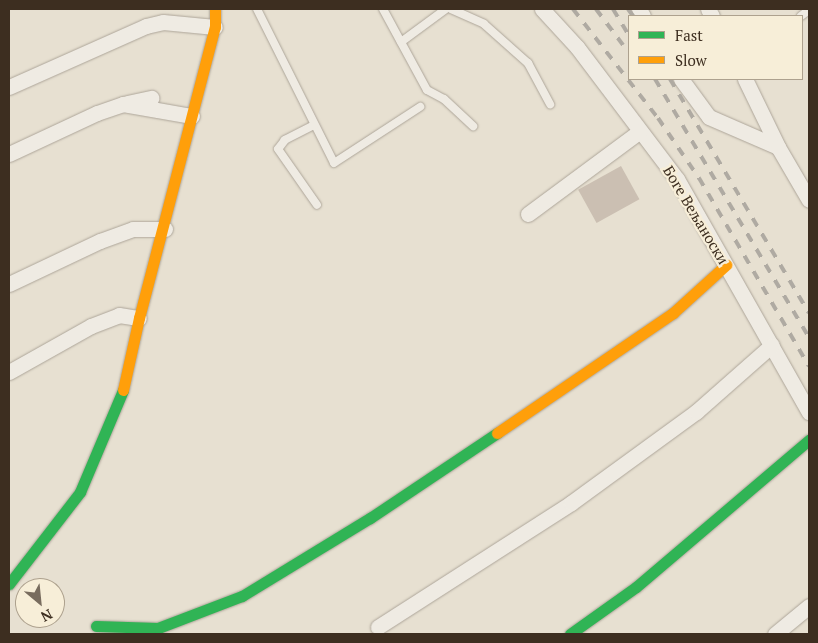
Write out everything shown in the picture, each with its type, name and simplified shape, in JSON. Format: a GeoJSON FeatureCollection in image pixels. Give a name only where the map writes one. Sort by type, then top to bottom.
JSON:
{"type":"FeatureCollection","features":[{"type":"Feature","properties":{"kind":"street"},"geometry":{"type":"LineString","coordinates":[[9,584],[80,492],[107,434],[129,375],[140,318],[165,228],[215,28],[215,9]]}},
{"type":"Feature","properties":{"kind":"street","name":"Боге Вељаноски"},"geometry":{"type":"LineString","coordinates":[[542,9],[577,47],[677,179],[809,412]]}},
{"type":"Feature","properties":{"kind":"street"},"geometry":{"type":"LineString","coordinates":[[9,87],[146,26],[163,22],[215,28]]}},
{"type":"Feature","properties":{"kind":"street"},"geometry":{"type":"LineString","coordinates":[[682,80],[709,117],[778,147]]}},
{"type":"Feature","properties":{"kind":"street"},"geometry":{"type":"LineString","coordinates":[[744,80],[778,147],[809,200]]}},
{"type":"Feature","properties":{"kind":"street"},"geometry":{"type":"LineString","coordinates":[[9,154],[97,113],[123,104],[151,98]]}},
{"type":"Feature","properties":{"kind":"street"},"geometry":{"type":"LineString","coordinates":[[123,104],[192,116]]}},
{"type":"Feature","properties":{"kind":"street"},"geometry":{"type":"LineString","coordinates":[[528,214],[640,131]]}},
{"type":"Feature","properties":{"kind":"street"},"geometry":{"type":"LineString","coordinates":[[9,284],[100,241],[133,230],[165,228]]}},
{"type":"Feature","properties":{"kind":"street"},"geometry":{"type":"LineString","coordinates":[[96,626],[158,631],[242,596],[370,518],[673,312],[726,265]]}},
{"type":"Feature","properties":{"kind":"street"},"geometry":{"type":"LineString","coordinates":[[9,372],[92,326],[120,315],[140,318]]}},
{"type":"Feature","properties":{"kind":"street"},"geometry":{"type":"LineString","coordinates":[[378,626],[571,503],[696,412],[772,344]]}},
{"type":"Feature","properties":{"kind":"street"},"geometry":{"type":"LineString","coordinates":[[570,634],[636,587],[809,440]]}},
{"type":"Feature","properties":{"kind":"street"},"geometry":{"type":"LineString","coordinates":[[775,634],[809,606]]}},
{"type":"Feature","properties":{"kind":"lane"},"geometry":{"type":"LineString","coordinates":[[257,9],[334,163],[420,108]]}},
{"type":"Feature","properties":{"kind":"lane"},"geometry":{"type":"LineString","coordinates":[[383,9],[426,90],[444,99],[473,126]]}},
{"type":"Feature","properties":{"kind":"lane"},"geometry":{"type":"LineString","coordinates":[[401,42],[446,9]]}},
{"type":"Feature","properties":{"kind":"lane"},"geometry":{"type":"LineString","coordinates":[[451,9],[484,24],[528,63],[550,104]]}},
{"type":"Feature","properties":{"kind":"lane"},"geometry":{"type":"LineString","coordinates":[[314,124],[285,140],[278,149],[317,205]]}},
{"type":"Feature","properties":{"kind":"building"},"geometry":{"type":"Polygon","coordinates":[[[621,166],[639,199],[597,223],[578,190],[621,166]]]}},
{"type":"Feature","properties":{"kind":"railway"},"geometry":{"type":"LineString","coordinates":[[573,9],[628,80]]}},
{"type":"Feature","properties":{"kind":"railway"},"geometry":{"type":"LineString","coordinates":[[596,9],[623,45]]}},
{"type":"Feature","properties":{"kind":"railway"},"geometry":{"type":"LineString","coordinates":[[613,9],[628,34]]}},
{"type":"Feature","properties":{"kind":"railway"},"geometry":{"type":"LineString","coordinates":[[628,9],[632,15]]}},
{"type":"Feature","properties":{"kind":"railway"},"geometry":{"type":"LineString","coordinates":[[628,80],[658,118],[699,178],[809,366]]}},
{"type":"Feature","properties":{"kind":"railway"},"geometry":{"type":"LineString","coordinates":[[656,80],[809,337]]}},
{"type":"Feature","properties":{"kind":"railway"},"geometry":{"type":"LineString","coordinates":[[671,80],[809,313]]}},
{"type":"Feature","properties":{"kind":"traffic: fast"},"geometry":{"type":"LineString","coordinates":[[9,584],[80,492],[123,390]]}},
{"type":"Feature","properties":{"kind":"traffic: fast"},"geometry":{"type":"LineString","coordinates":[[96,626],[158,628],[242,596],[370,518],[497,433]]}},
{"type":"Feature","properties":{"kind":"traffic: fast"},"geometry":{"type":"LineString","coordinates":[[570,634],[636,587],[809,440]]}},
{"type":"Feature","properties":{"kind":"traffic: slow"},"geometry":{"type":"LineString","coordinates":[[123,390],[139,318],[215,27],[215,9]]}},
{"type":"Feature","properties":{"kind":"traffic: slow"},"geometry":{"type":"LineString","coordinates":[[497,433],[673,313],[726,265]]}}]}
